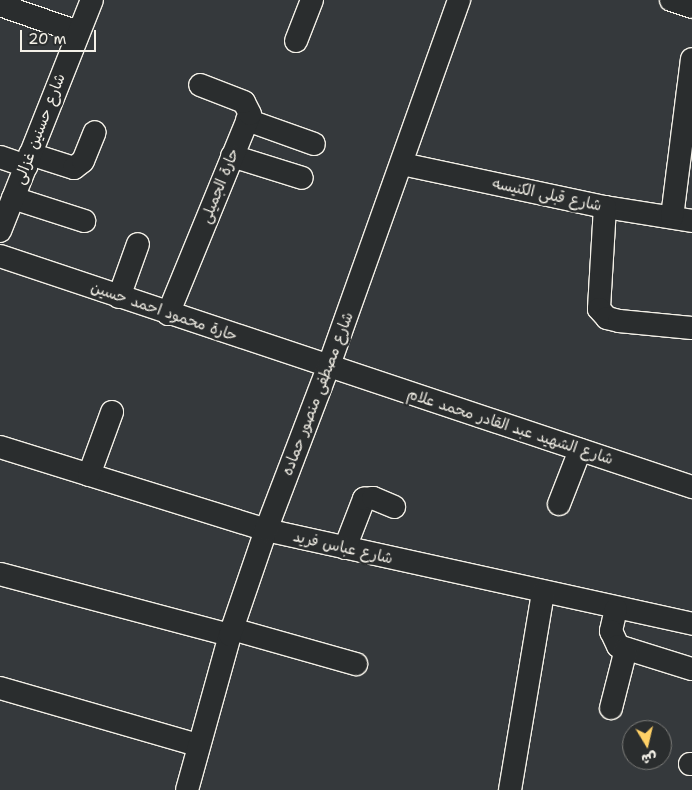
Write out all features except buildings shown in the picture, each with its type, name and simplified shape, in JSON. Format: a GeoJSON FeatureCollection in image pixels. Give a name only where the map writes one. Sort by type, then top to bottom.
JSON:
{"type":"FeatureCollection","features":[{"type":"Feature","properties":{"kind":"street","name":"شارع حسنين غزالى"},"geometry":{"type":"LineString","coordinates":[[0,231],[92,0]]}},
{"type":"Feature","properties":{"kind":"street"},"geometry":{"type":"LineString","coordinates":[[296,41],[312,0]]}},
{"type":"Feature","properties":{"kind":"street","name":"شارع مصطفى منصور حماده"},"geometry":{"type":"LineString","coordinates":[[187,790],[198,744],[231,632],[266,530],[328,368],[459,0]]}},
{"type":"Feature","properties":{"kind":"street"},"geometry":{"type":"LineString","coordinates":[[671,0],[692,7]]}},
{"type":"Feature","properties":{"kind":"street"},"geometry":{"type":"LineString","coordinates":[[0,5],[78,32]]}},
{"type":"Feature","properties":{"kind":"street"},"geometry":{"type":"LineString","coordinates":[[682,219],[692,59]]}},
{"type":"Feature","properties":{"kind":"street"},"geometry":{"type":"LineString","coordinates":[[200,85],[244,102],[250,114],[247,120],[314,144]]}},
{"type":"Feature","properties":{"kind":"street","name":"حارة الجميلى"},"geometry":{"type":"LineString","coordinates":[[168,314],[247,120]]}},
{"type":"Feature","properties":{"kind":"street"},"geometry":{"type":"LineString","coordinates":[[0,157],[74,168],[84,161],[95,132]]}},
{"type":"Feature","properties":{"kind":"street"},"geometry":{"type":"LineString","coordinates":[[232,156],[302,178]]}},
{"type":"Feature","properties":{"kind":"street","name":"شارع قبلى الكنيسه"},"geometry":{"type":"LineString","coordinates":[[402,164],[605,207],[682,219]]}},
{"type":"Feature","properties":{"kind":"street"},"geometry":{"type":"LineString","coordinates":[[13,198],[84,221]]}},
{"type":"Feature","properties":{"kind":"street"},"geometry":{"type":"LineString","coordinates":[[605,207],[599,309],[608,318],[619,321],[692,328]]}},
{"type":"Feature","properties":{"kind":"street"},"geometry":{"type":"LineString","coordinates":[[119,297],[138,244]]}},
{"type":"Feature","properties":{"kind":"street","name":"حارة محمود احمد حسين"},"geometry":{"type":"LineString","coordinates":[[0,256],[328,368]]}},
{"type":"Feature","properties":{"kind":"street","name":"شارع الشهيد عبد القادر محمد علام"},"geometry":{"type":"LineString","coordinates":[[328,368],[692,487]]}},
{"type":"Feature","properties":{"kind":"street"},"geometry":{"type":"LineString","coordinates":[[88,475],[112,412]]}},
{"type":"Feature","properties":{"kind":"street","name":"شارع عباس فريد"},"geometry":{"type":"LineString","coordinates":[[0,447],[266,530],[616,609],[692,624]]}},
{"type":"Feature","properties":{"kind":"street"},"geometry":{"type":"LineString","coordinates":[[559,504],[580,450]]}},
{"type":"Feature","properties":{"kind":"street"},"geometry":{"type":"LineString","coordinates":[[345,548],[364,499],[373,498],[394,507]]}},
{"type":"Feature","properties":{"kind":"street"},"geometry":{"type":"LineString","coordinates":[[0,574],[356,664]]}},
{"type":"Feature","properties":{"kind":"street"},"geometry":{"type":"LineString","coordinates":[[515,789],[543,592]]}},
{"type":"Feature","properties":{"kind":"street"},"geometry":{"type":"LineString","coordinates":[[616,609],[612,640],[626,649],[692,669]]}},
{"type":"Feature","properties":{"kind":"street"},"geometry":{"type":"LineString","coordinates":[[611,708],[626,649]]}},
{"type":"Feature","properties":{"kind":"street"},"geometry":{"type":"LineString","coordinates":[[0,688],[198,744]]}}]}
